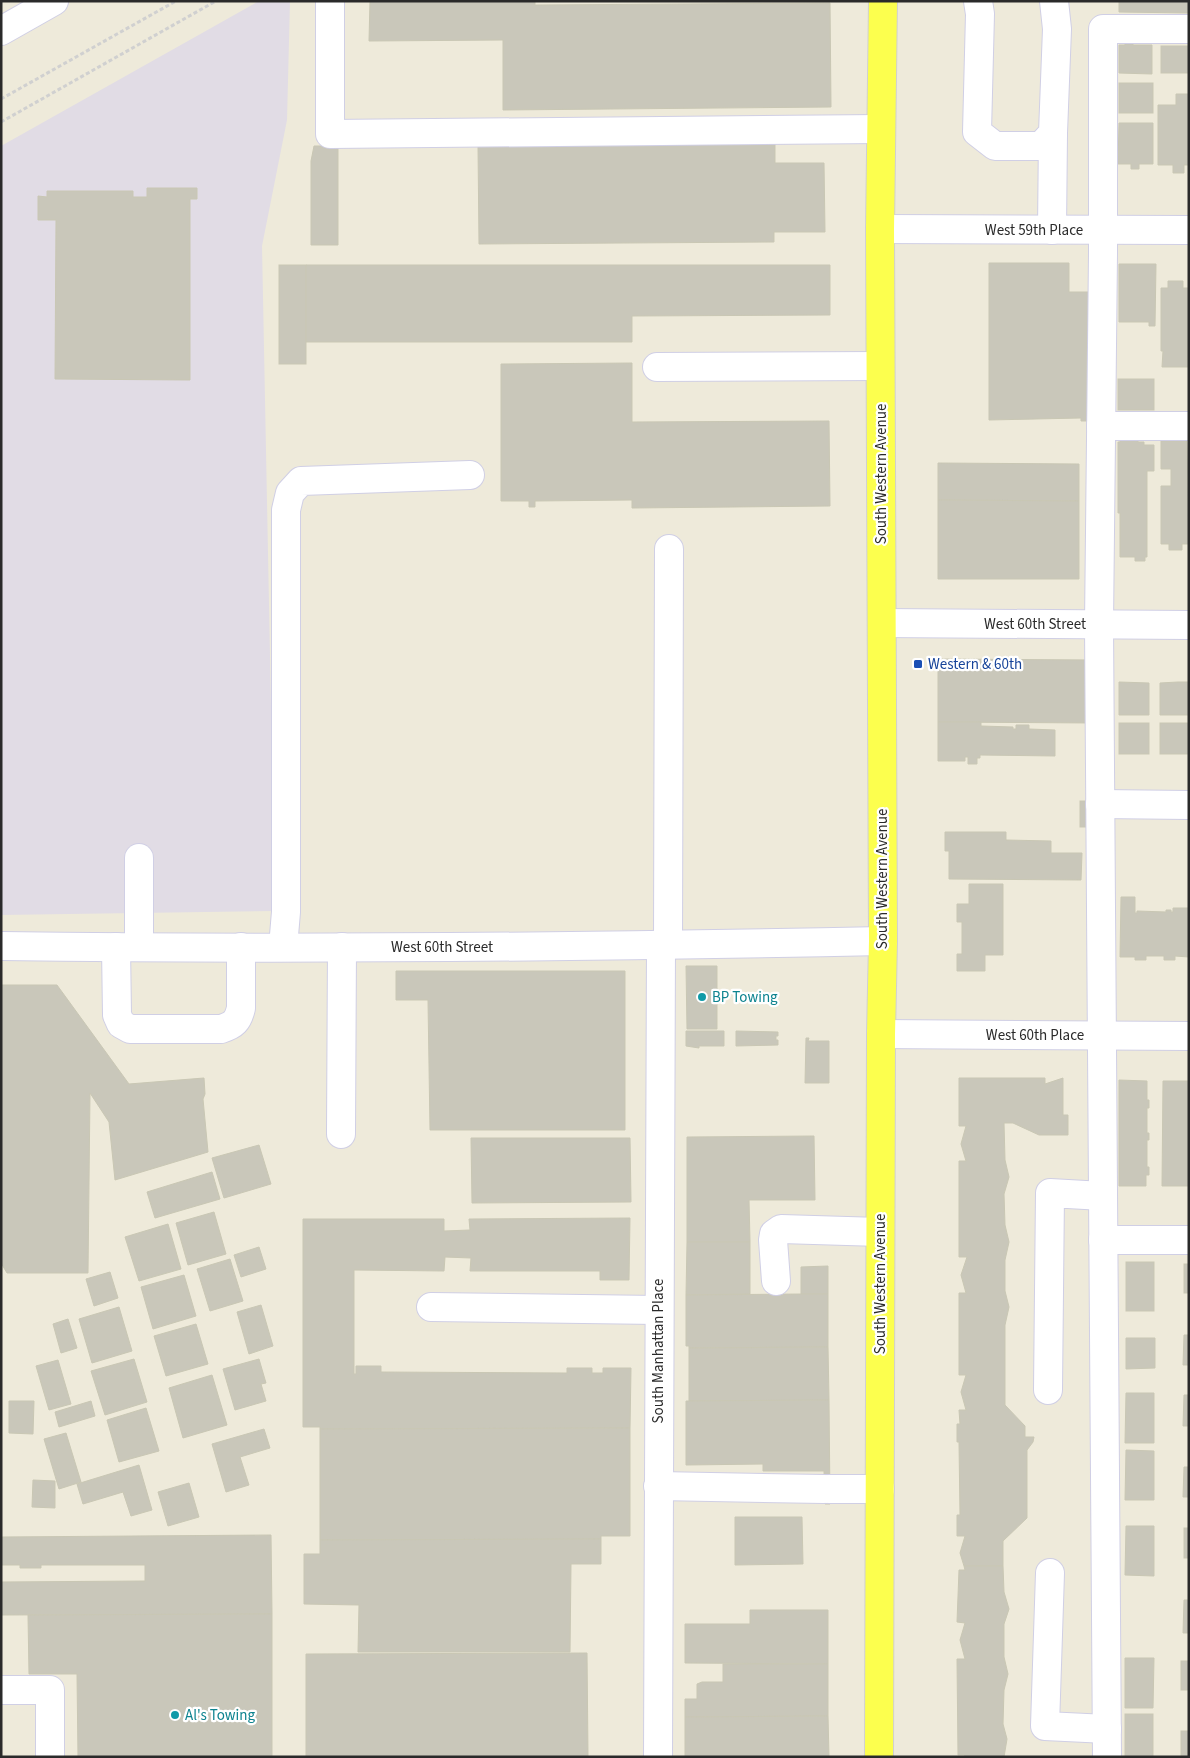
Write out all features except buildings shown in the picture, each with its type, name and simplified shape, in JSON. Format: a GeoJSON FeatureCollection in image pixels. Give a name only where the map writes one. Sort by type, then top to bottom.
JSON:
{"type":"FeatureCollection","features":[{"type":"Feature","properties":{"kind":"main road","name":"South Western Avenue"},"geometry":{"type":"LineString","coordinates":[[879,1757],[880,1232],[883,941],[880,229],[883,1]]}},
{"type":"Feature","properties":{"kind":"street"},"geometry":{"type":"LineString","coordinates":[[1,31],[54,1]]}},
{"type":"Feature","properties":{"kind":"street"},"geometry":{"type":"LineString","coordinates":[[330,1],[330,134],[881,129]]}},
{"type":"Feature","properties":{"kind":"street"},"geometry":{"type":"LineString","coordinates":[[978,1],[980,14],[977,132],[994,146],[1041,146],[1053,133]]}},
{"type":"Feature","properties":{"kind":"street"},"geometry":{"type":"LineString","coordinates":[[1052,230],[1057,29],[1054,1]]}},
{"type":"Feature","properties":{"kind":"street"},"geometry":{"type":"LineString","coordinates":[[1107,1757],[1099,625],[1103,29],[1189,29]]}},
{"type":"Feature","properties":{"kind":"street","name":"West 59th Place"},"geometry":{"type":"LineString","coordinates":[[880,229],[1189,230]]}},
{"type":"Feature","properties":{"kind":"street"},"geometry":{"type":"LineString","coordinates":[[657,367],[880,366]]}},
{"type":"Feature","properties":{"kind":"street"},"geometry":{"type":"LineString","coordinates":[[1101,426],[1189,426]]}},
{"type":"Feature","properties":{"kind":"street"},"geometry":{"type":"LineString","coordinates":[[283,947],[286,912],[286,510],[290,493],[301,481],[470,475]]}},
{"type":"Feature","properties":{"kind":"street","name":"South Manhattan Place"},"geometry":{"type":"LineString","coordinates":[[658,1757],[658,1310],[670,549]]}},
{"type":"Feature","properties":{"kind":"street","name":"West 60th Street"},"geometry":{"type":"LineString","coordinates":[[882,623],[1189,625]]}},
{"type":"Feature","properties":{"kind":"street"},"geometry":{"type":"LineString","coordinates":[[1100,804],[1189,805]]}},
{"type":"Feature","properties":{"kind":"street"},"geometry":{"type":"LineString","coordinates":[[131,859],[126,948],[117,1015],[121,1024],[130,1029],[221,1029],[233,1025],[239,1018],[241,1008],[241,947]]}},
{"type":"Feature","properties":{"kind":"street","name":"West 60th Street"},"geometry":{"type":"LineString","coordinates":[[1,946],[126,948],[664,946],[883,941]]}},
{"type":"Feature","properties":{"kind":"street"},"geometry":{"type":"LineString","coordinates":[[341,1134],[342,947]]}},
{"type":"Feature","properties":{"kind":"street","name":"West 60th Place"},"geometry":{"type":"LineString","coordinates":[[881,1034],[1189,1036]]}},
{"type":"Feature","properties":{"kind":"street"},"geometry":{"type":"LineString","coordinates":[[1048,1390],[1050,1193],[1103,1196]]}},
{"type":"Feature","properties":{"kind":"street"},"geometry":{"type":"LineString","coordinates":[[776,1280],[773,1240],[774,1234],[781,1229],[880,1232]]}},
{"type":"Feature","properties":{"kind":"street"},"geometry":{"type":"LineString","coordinates":[[1103,1240],[1189,1240]]}},
{"type":"Feature","properties":{"kind":"street"},"geometry":{"type":"LineString","coordinates":[[431,1307],[658,1310]]}},
{"type":"Feature","properties":{"kind":"street"},"geometry":{"type":"LineString","coordinates":[[658,1486],[880,1489]]}},
{"type":"Feature","properties":{"kind":"street"},"geometry":{"type":"LineString","coordinates":[[1050,1573],[1045,1726],[1107,1729]]}},
{"type":"Feature","properties":{"kind":"street"},"geometry":{"type":"LineString","coordinates":[[1,1690],[50,1690],[50,1757]]}},
{"type":"Feature","properties":{"kind":"path"},"geometry":{"type":"LineString","coordinates":[[1,99],[176,1]]}},
{"type":"Feature","properties":{"kind":"path"},"geometry":{"type":"LineString","coordinates":[[1,122],[216,1]]}},
{"type":"Feature","properties":{"kind":"shaded area"},"geometry":{"type":"Polygon","coordinates":[[[259,1],[290,1],[287,120],[262,246],[275,911],[1,915],[1,146],[259,1]]]}},
{"type":"Feature","properties":{"kind":"place","name":"Western & 60th"},"geometry":{"type":"Point","coordinates":[918,664]}},
{"type":"Feature","properties":{"kind":"place","name":"BP Towing"},"geometry":{"type":"Point","coordinates":[702,997]}},
{"type":"Feature","properties":{"kind":"place","name":"Al's Towing"},"geometry":{"type":"Point","coordinates":[175,1715]}}]}
